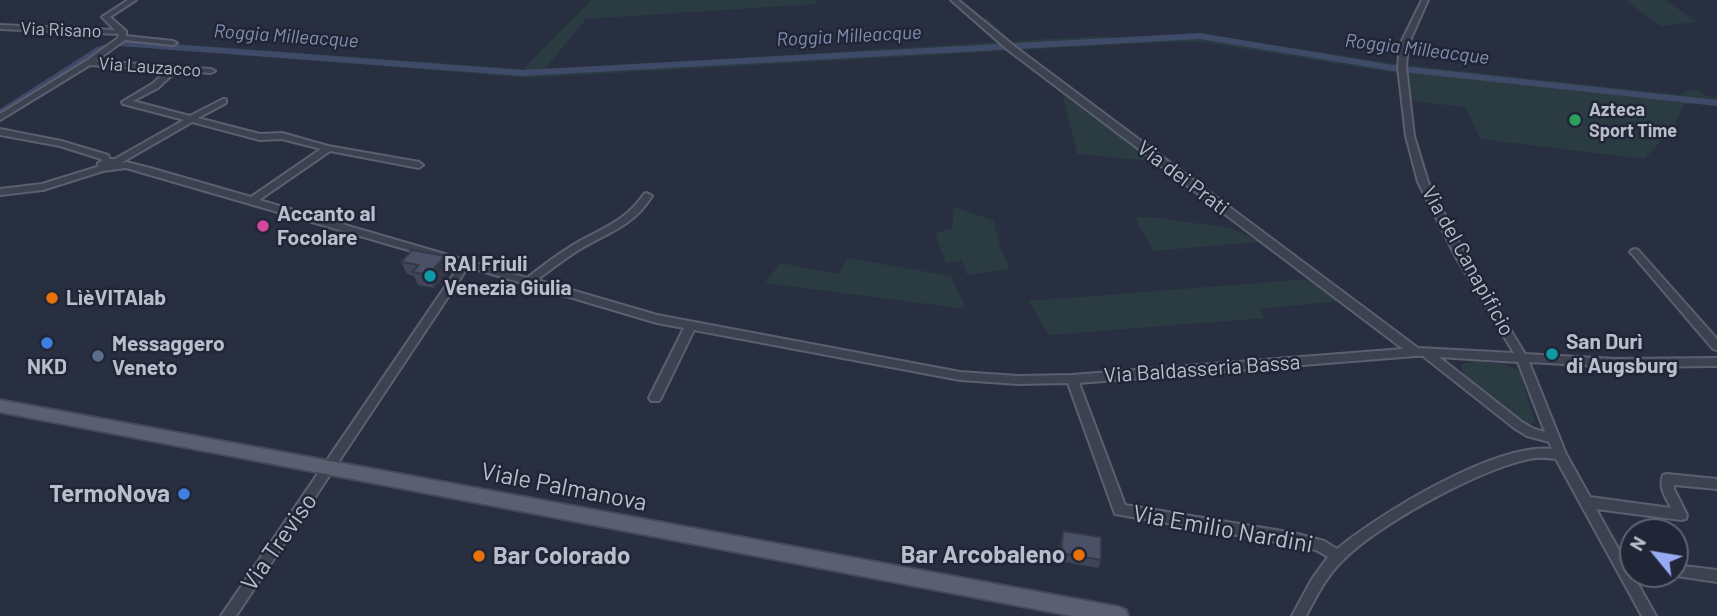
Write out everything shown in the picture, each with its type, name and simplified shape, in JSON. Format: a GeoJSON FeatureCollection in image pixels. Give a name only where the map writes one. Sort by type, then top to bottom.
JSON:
{"type":"FeatureCollection","features":[{"type":"Feature","properties":{"kind":"main road","name":"Viale Palmanova"},"geometry":{"type":"LineString","coordinates":[[0,405],[1119,616]]}},
{"type":"Feature","properties":{"kind":"street","name":"Via Lauzacco"},"geometry":{"type":"LineString","coordinates":[[120,39],[106,17],[133,0]]}},
{"type":"Feature","properties":{"kind":"street","name":"Via dei Prati"},"geometry":{"type":"LineString","coordinates":[[954,0],[1009,46],[1518,425],[1531,433],[1552,438]]}},
{"type":"Feature","properties":{"kind":"street","name":"Via del Canapificio"},"geometry":{"type":"LineString","coordinates":[[1425,0],[1404,45],[1402,70],[1410,136],[1423,182],[1461,257],[1522,358],[1560,455],[1619,554]]}},
{"type":"Feature","properties":{"kind":"street","name":"Via Risano"},"geometry":{"type":"LineString","coordinates":[[0,27],[120,39]]}},
{"type":"Feature","properties":{"kind":"street","name":"Via Lauzacco"},"geometry":{"type":"LineString","coordinates":[[0,118],[89,63],[120,39],[173,43]]}},
{"type":"Feature","properties":{"kind":"street","name":"Via Lauzacco"},"geometry":{"type":"LineString","coordinates":[[89,63],[211,71]]}},
{"type":"Feature","properties":{"kind":"street"},"geometry":{"type":"LineString","coordinates":[[174,69],[155,86],[126,102],[260,137],[282,136],[328,148],[419,165]]}},
{"type":"Feature","properties":{"kind":"street"},"geometry":{"type":"LineString","coordinates":[[0,192],[43,187],[110,164],[223,101]]}},
{"type":"Feature","properties":{"kind":"street","name":"Via Baldasseria Bassa"},"geometry":{"type":"LineString","coordinates":[[0,132],[89,151],[102,155],[110,164],[130,165],[253,200],[629,312],[690,326],[960,376],[1018,380],[1072,379],[1420,353],[1615,363],[1717,362]]}},
{"type":"Feature","properties":{"kind":"street"},"geometry":{"type":"LineString","coordinates":[[253,200],[328,148]]}},
{"type":"Feature","properties":{"kind":"street"},"geometry":{"type":"LineString","coordinates":[[528,282],[575,248],[629,218],[647,196]]}},
{"type":"Feature","properties":{"kind":"street"},"geometry":{"type":"LineString","coordinates":[[1635,252],[1717,346]]}},
{"type":"Feature","properties":{"kind":"street","name":"Via Treviso"},"geometry":{"type":"LineString","coordinates":[[228,616],[331,468],[466,263]]}},
{"type":"Feature","properties":{"kind":"street"},"geometry":{"type":"LineString","coordinates":[[654,398],[690,326]]}},
{"type":"Feature","properties":{"kind":"street","name":"Via Emilio Nardini"},"geometry":{"type":"LineString","coordinates":[[1072,379],[1119,510],[1294,539],[1319,545],[1337,556]]}},
{"type":"Feature","properties":{"kind":"street","name":"Via Emilio Nardini"},"geometry":{"type":"LineString","coordinates":[[1299,616],[1316,585],[1337,556],[1404,510],[1463,480],[1527,454],[1560,455]]}},
{"type":"Feature","properties":{"kind":"street"},"geometry":{"type":"LineString","coordinates":[[1586,502],[1681,515],[1668,489],[1667,479],[1717,484]]}},
{"type":"Feature","properties":{"kind":"street"},"geometry":{"type":"LineString","coordinates":[[1689,573],[1717,576]]}},
{"type":"Feature","properties":{"kind":"street","name":"Via del Canapificio"},"geometry":{"type":"LineString","coordinates":[[1636,588],[1649,616]]}},
{"type":"Feature","properties":{"kind":"shaded area"},"geometry":{"type":"Polygon","coordinates":[[[591,0],[815,0],[816,4],[586,19],[544,70],[998,42],[950,0],[960,0],[977,17],[987,18],[1012,41],[1193,35],[1287,51],[1288,47],[1396,64],[1682,95],[1694,89],[1702,95],[1717,97],[1717,105],[1694,102],[1694,105],[1684,104],[1675,124],[1645,159],[1480,139],[1465,107],[1411,101],[1408,75],[1202,42],[528,78],[184,50],[190,45],[523,69],[591,0]]]}},
{"type":"Feature","properties":{"kind":"shaded area"},"geometry":{"type":"Polygon","coordinates":[[[1625,0],[1665,0],[1697,22],[1661,26],[1625,0]]]}},
{"type":"Feature","properties":{"kind":"shaded area"},"geometry":{"type":"Polygon","coordinates":[[[1062,94],[1158,162],[1077,154],[1062,94]]]}},
{"type":"Feature","properties":{"kind":"shaded area"},"geometry":{"type":"Polygon","coordinates":[[[954,207],[994,221],[1000,248],[1010,269],[967,275],[962,260],[946,264],[935,233],[952,229],[954,207]]]}},
{"type":"Feature","properties":{"kind":"shaded area"},"geometry":{"type":"Polygon","coordinates":[[[1151,217],[1230,228],[1260,242],[1153,251],[1135,218],[1151,217]]]}},
{"type":"Feature","properties":{"kind":"shaded area"},"geometry":{"type":"Polygon","coordinates":[[[847,258],[951,276],[966,309],[765,283],[780,263],[839,274],[847,258]]]}},
{"type":"Feature","properties":{"kind":"shaded area"},"geometry":{"type":"Polygon","coordinates":[[[1309,279],[1338,301],[1260,309],[1265,318],[1049,335],[1029,301],[1309,279]]]}},
{"type":"Feature","properties":{"kind":"shaded area"},"geometry":{"type":"Polygon","coordinates":[[[1474,361],[1504,364],[1520,372],[1535,422],[1529,424],[1519,420],[1465,376],[1462,364],[1474,361]]]}},
{"type":"Feature","properties":{"kind":"building"},"geometry":{"type":"Polygon","coordinates":[[[412,250],[445,256],[429,275],[412,272],[419,265],[401,262],[412,250]]]}},
{"type":"Feature","properties":{"kind":"building"},"geometry":{"type":"Polygon","coordinates":[[[1063,531],[1101,537],[1101,560],[1061,553],[1063,531]]]}},
{"type":"Feature","properties":{"kind":"waterway","name":"Roggia Milleacque"},"geometry":{"type":"LineString","coordinates":[[0,113],[100,49],[118,43],[523,73],[1200,36],[1393,68],[1717,103]]}},
{"type":"Feature","properties":{"kind":"place","name":"Azteca Sport Time"},"geometry":{"type":"Point","coordinates":[1575,120]}},
{"type":"Feature","properties":{"kind":"place","name":"Accanto al Focolare"},"geometry":{"type":"Point","coordinates":[263,226]}},
{"type":"Feature","properties":{"kind":"place","name":"RAI Friuli Venezia Giulia"},"geometry":{"type":"Point","coordinates":[430,276]}},
{"type":"Feature","properties":{"kind":"place","name":"LìèVITAlab"},"geometry":{"type":"Point","coordinates":[52,298]}},
{"type":"Feature","properties":{"kind":"place","name":"NKD"},"geometry":{"type":"Point","coordinates":[47,343]}},
{"type":"Feature","properties":{"kind":"place","name":"San Durì di Augsburg"},"geometry":{"type":"Point","coordinates":[1552,354]}},
{"type":"Feature","properties":{"kind":"place","name":"Messaggero Veneto"},"geometry":{"type":"Point","coordinates":[98,356]}},
{"type":"Feature","properties":{"kind":"place","name":"TermoNova"},"geometry":{"type":"Point","coordinates":[184,494]}},
{"type":"Feature","properties":{"kind":"place","name":"Bar Arcobaleno"},"geometry":{"type":"Point","coordinates":[1079,555]}},
{"type":"Feature","properties":{"kind":"place","name":"Bar Colorado"},"geometry":{"type":"Point","coordinates":[479,556]}}]}
